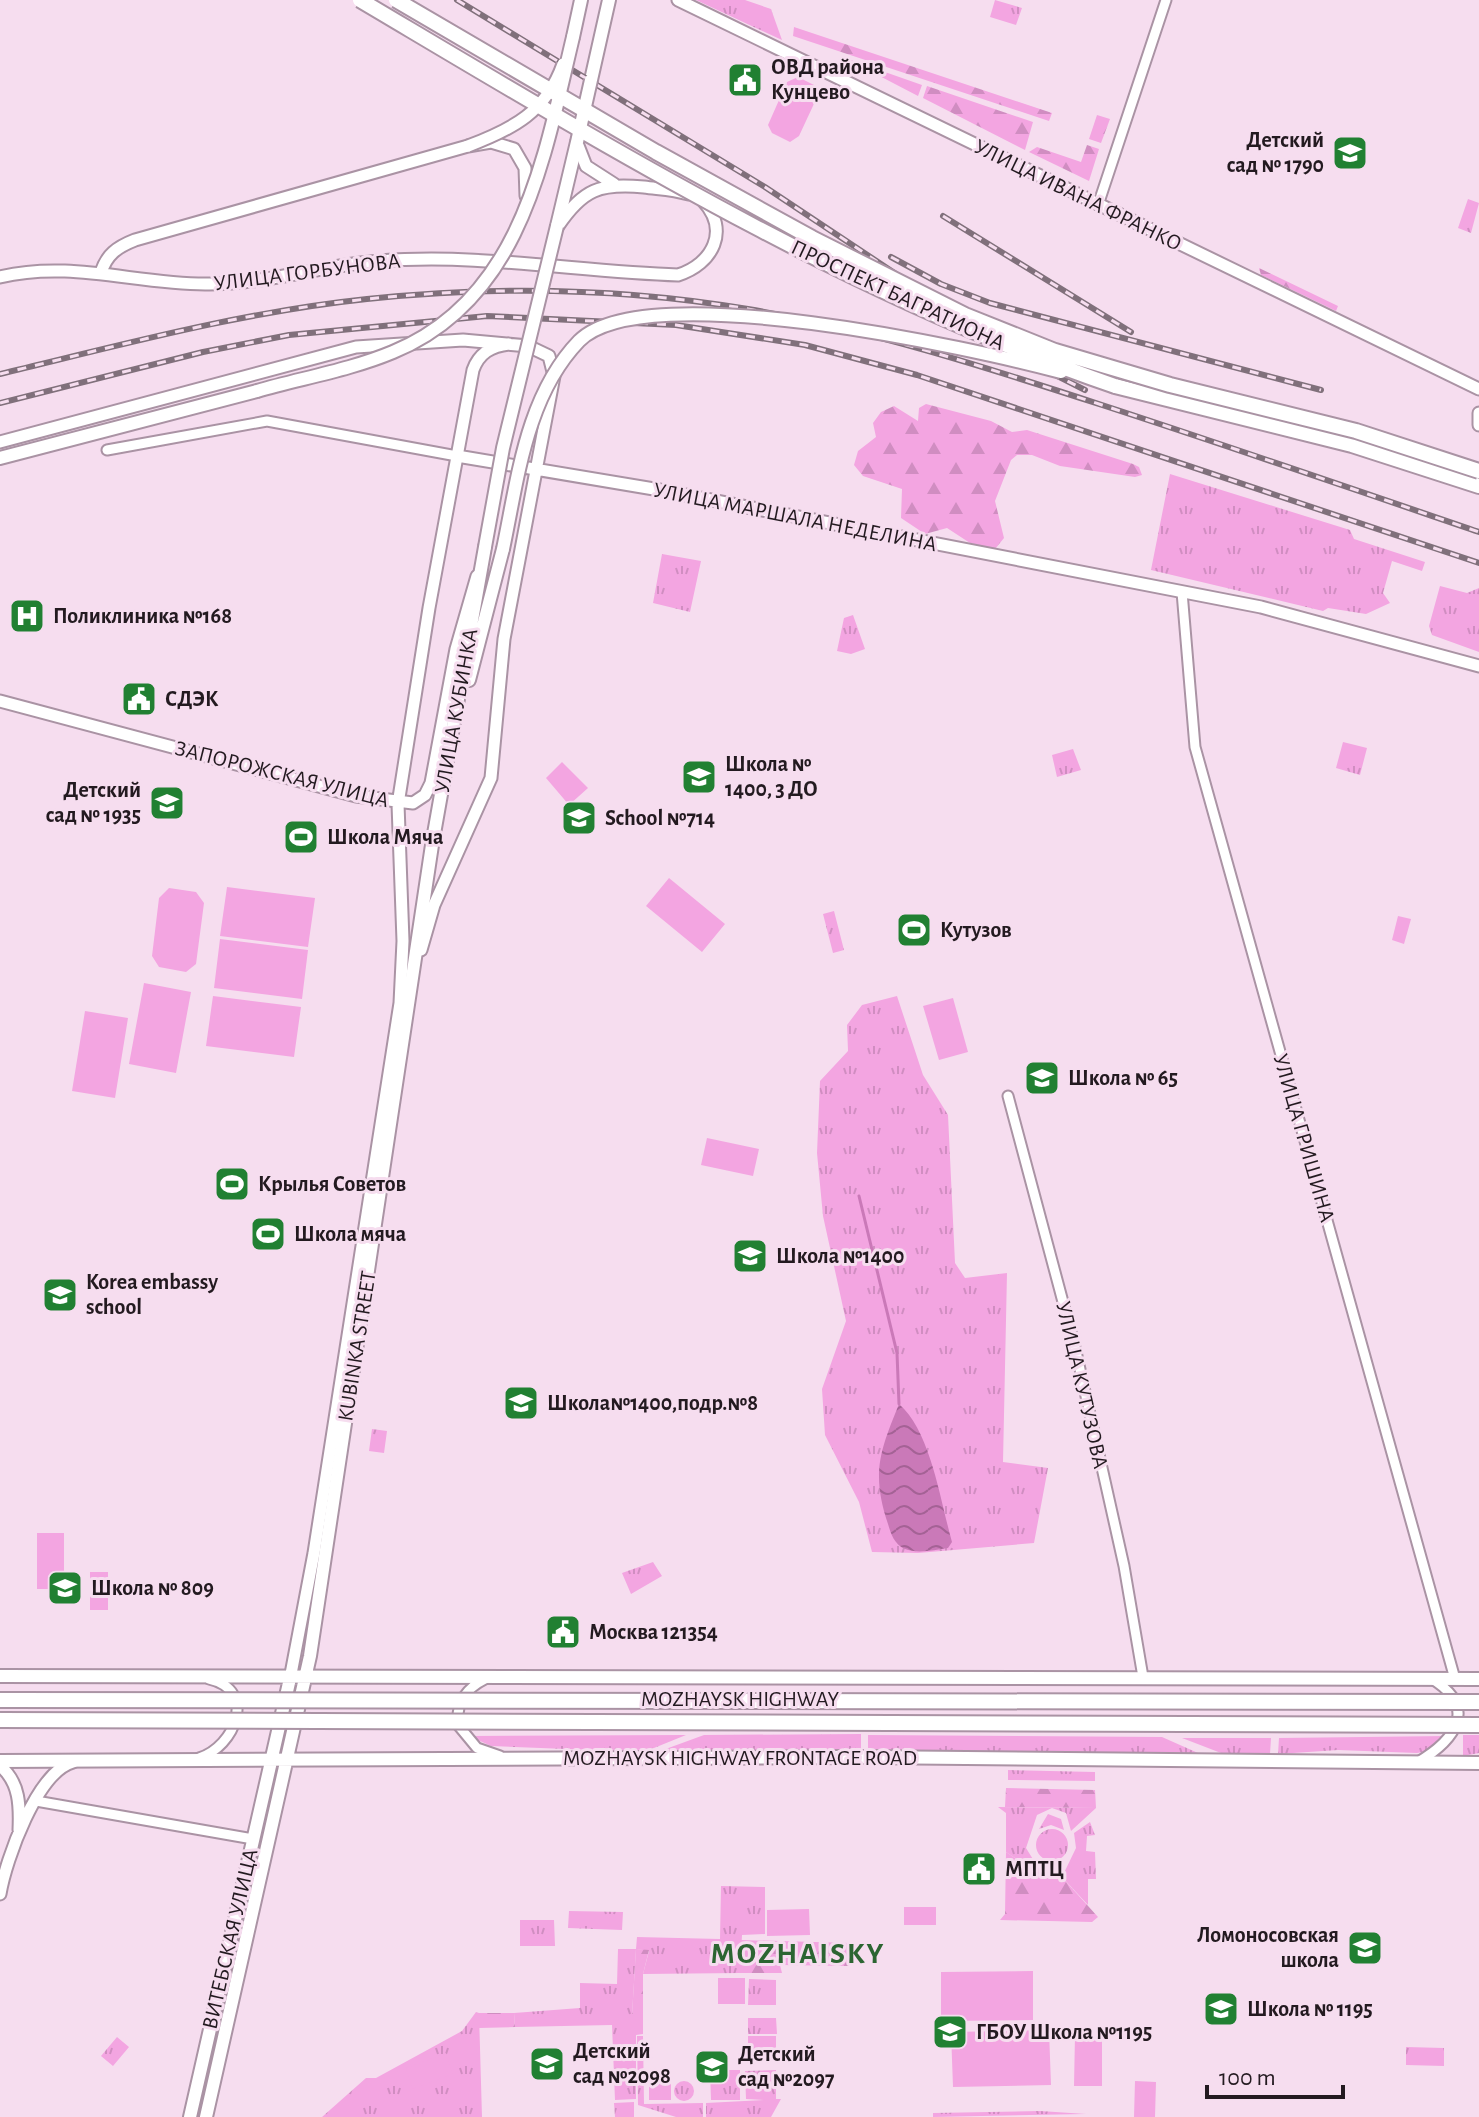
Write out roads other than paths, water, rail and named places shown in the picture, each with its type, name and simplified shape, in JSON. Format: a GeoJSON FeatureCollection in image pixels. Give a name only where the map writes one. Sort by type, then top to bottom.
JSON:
{"type":"FeatureCollection","features":[{"type":"Feature","properties":{"kind":"main road","name":"ПРОСПЕКТ БАГРАТИОНА"},"geometry":{"type":"LineString","coordinates":[[360,0],[647,167],[793,246],[958,327],[1115,386],[1352,445],[1479,486]]}},
{"type":"Feature","properties":{"kind":"main road","name":"ПРОСПЕКТ БАГРАТИОНА"},"geometry":{"type":"LineString","coordinates":[[396,0],[656,152],[812,238],[965,315],[1055,351],[1170,385],[1356,431],[1479,471]]}},
{"type":"Feature","properties":{"kind":"main road"},"geometry":{"type":"LineString","coordinates":[[0,458],[380,356],[422,338],[455,313],[482,287],[522,220],[545,154],[581,0]]}},
{"type":"Feature","properties":{"kind":"main road","name":"УЛИЦА КУБИНКА"},"geometry":{"type":"LineString","coordinates":[[414,978],[451,741],[503,448],[609,0]]}},
{"type":"Feature","properties":{"kind":"main road"},"geometry":{"type":"LineString","coordinates":[[451,741],[487,617],[528,433],[557,371],[581,339],[604,327],[633,319],[713,316],[872,331],[965,347],[1115,386]]}},
{"type":"Feature","properties":{"kind":"main road","name":"KUBINKA STREET"},"geometry":{"type":"LineString","coordinates":[[206,2117],[306,1674],[414,978]]}},
{"type":"Feature","properties":{"kind":"main road","name":"ВИТЕБСКАЯ УЛИЦА"},"geometry":{"type":"LineString","coordinates":[[190,2117],[291,1674]]}},
{"type":"Feature","properties":{"kind":"main road"},"geometry":{"type":"LineString","coordinates":[[0,1676],[306,1674],[1479,1679]]}},
{"type":"Feature","properties":{"kind":"main road","name":"MOZHAYSK HIGHWAY"},"geometry":{"type":"LineString","coordinates":[[0,1700],[1479,1702]]}},
{"type":"Feature","properties":{"kind":"main road","name":"MOZHAYSK HIGHWAY"},"geometry":{"type":"LineString","coordinates":[[0,1720],[1479,1725]]}},
{"type":"Feature","properties":{"kind":"main road","name":"MOZHAYSK HIGHWAY FRONTAGE ROAD"},"geometry":{"type":"LineString","coordinates":[[0,1764],[77,1761],[1012,1757],[1479,1763]]}},
{"type":"Feature","properties":{"kind":"street","name":"УЛИЦА ИВАНА ФРАНКО"},"geometry":{"type":"LineString","coordinates":[[678,0],[1479,389]]}},
{"type":"Feature","properties":{"kind":"street"},"geometry":{"type":"LineString","coordinates":[[1098,205],[1166,0]]}},
{"type":"Feature","properties":{"kind":"street"},"geometry":{"type":"LineString","coordinates":[[101,273],[104,262],[118,247],[135,240],[468,146],[507,131],[533,113],[549,94],[573,37]]}},
{"type":"Feature","properties":{"kind":"street"},"geometry":{"type":"LineString","coordinates":[[577,142],[581,157],[592,173],[619,185]]}},
{"type":"Feature","properties":{"kind":"street"},"geometry":{"type":"LineString","coordinates":[[468,146],[504,144],[521,156],[528,184],[522,220]]}},
{"type":"Feature","properties":{"kind":"street"},"geometry":{"type":"LineString","coordinates":[[557,226],[579,198],[603,187],[619,185]]}},
{"type":"Feature","properties":{"kind":"street","name":"УЛИЦА ГОРБУНОВА"},"geometry":{"type":"LineString","coordinates":[[0,277],[40,269],[205,284],[379,261],[426,259],[678,275],[694,270],[708,258],[716,243],[718,225],[713,212],[703,201],[678,191],[619,185]]}},
{"type":"Feature","properties":{"kind":"street"},"geometry":{"type":"LineString","coordinates":[[291,1674],[314,1553],[400,1003],[403,941],[398,804],[473,370],[471,344],[463,340]]}},
{"type":"Feature","properties":{"kind":"street"},"geometry":{"type":"LineString","coordinates":[[0,442],[327,353],[388,342],[463,340],[509,344],[540,350],[554,365],[504,639],[494,753],[487,794],[434,905],[414,978]]}},
{"type":"Feature","properties":{"kind":"street"},"geometry":{"type":"LineString","coordinates":[[473,370],[478,358],[486,351],[509,344]]}},
{"type":"Feature","properties":{"kind":"street"},"geometry":{"type":"LineString","coordinates":[[1479,413],[1479,425]]}},
{"type":"Feature","properties":{"kind":"street","name":"УЛИЦА МАРШАЛА НЕДЕЛИНА"},"geometry":{"type":"LineString","coordinates":[[107,450],[267,421],[457,456],[536,467],[1261,607],[1479,666]]}},
{"type":"Feature","properties":{"kind":"street","name":"ЗАПОРОЖСКАЯ УЛИЦА"},"geometry":{"type":"LineString","coordinates":[[0,701],[356,796],[398,804],[413,803],[429,790],[461,624],[481,565]]}},
{"type":"Feature","properties":{"kind":"street","name":"УЛИЦА ГРИШИНА"},"geometry":{"type":"LineString","coordinates":[[1182,592],[1195,747],[1455,1679]]}},
{"type":"Feature","properties":{"kind":"street","name":"УЛИЦА КУТУЗОВА"},"geometry":{"type":"LineString","coordinates":[[1008,1096],[1075,1347],[1124,1566],[1143,1677]]}},
{"type":"Feature","properties":{"kind":"street"},"geometry":{"type":"LineString","coordinates":[[500,1675],[471,1687],[461,1699],[458,1725],[477,1748],[509,1759]]}},
{"type":"Feature","properties":{"kind":"street"},"geometry":{"type":"LineString","coordinates":[[188,1761],[219,1751],[236,1726],[238,1710],[235,1696],[227,1687],[194,1676]]}},
{"type":"Feature","properties":{"kind":"street"},"geometry":{"type":"LineString","coordinates":[[1418,1762],[1448,1741],[1457,1720],[1455,1701],[1450,1692],[1431,1678]]}},
{"type":"Feature","properties":{"kind":"street"},"geometry":{"type":"LineString","coordinates":[[0,1894],[18,1839],[36,1801],[55,1770],[77,1761]]}},
{"type":"Feature","properties":{"kind":"street"},"geometry":{"type":"LineString","coordinates":[[0,1764],[10,1775],[17,1792],[18,1839]]}},
{"type":"Feature","properties":{"kind":"street"},"geometry":{"type":"LineString","coordinates":[[36,1801],[253,1839]]}},
{"type":"Feature","properties":{"kind":"water"},"geometry":{"type":"Polygon","coordinates":[[[899,1404],[910,1416],[927,1449],[952,1542],[948,1548],[926,1551],[905,1549],[890,1531],[879,1476],[883,1449],[899,1404]]]}},
{"type":"Feature","properties":{"kind":"waterway"},"geometry":{"type":"LineString","coordinates":[[859,1196],[897,1353],[899,1404]]}},
{"type":"Feature","properties":{"kind":"railway"},"geometry":{"type":"LineString","coordinates":[[457,0],[765,187],[1024,359],[1085,390]]}},
{"type":"Feature","properties":{"kind":"railway"},"geometry":{"type":"LineString","coordinates":[[943,216],[1131,332]]}},
{"type":"Feature","properties":{"kind":"railway"},"geometry":{"type":"LineString","coordinates":[[891,257],[941,284],[990,303],[1321,390]]}},
{"type":"Feature","properties":{"kind":"railway"},"geometry":{"type":"LineString","coordinates":[[0,374],[228,321],[367,299],[462,292],[558,291],[701,302],[793,318],[927,351],[1149,420],[1479,532]]}},
{"type":"Feature","properties":{"kind":"railway"},"geometry":{"type":"LineString","coordinates":[[0,403],[203,352],[289,335],[487,316],[676,325],[805,345],[917,375],[1479,563]]}},
{"type":"Feature","properties":{"kind":"place","name":"ОВД района Кунцево"},"geometry":{"type":"Point","coordinates":[745,80]}},
{"type":"Feature","properties":{"kind":"place","name":"Детский сад № 1790"},"geometry":{"type":"Point","coordinates":[1350,153]}},
{"type":"Feature","properties":{"kind":"place","name":"Поликлиника №168"},"geometry":{"type":"Point","coordinates":[27,616]}},
{"type":"Feature","properties":{"kind":"place","name":"СДЭК"},"geometry":{"type":"Point","coordinates":[139,699]}},
{"type":"Feature","properties":{"kind":"place","name":"Школа № 1400, 3 ДО"},"geometry":{"type":"Point","coordinates":[699,777]}},
{"type":"Feature","properties":{"kind":"place","name":"Детский сад № 1935"},"geometry":{"type":"Point","coordinates":[167,803]}},
{"type":"Feature","properties":{"kind":"place","name":"School №714"},"geometry":{"type":"Point","coordinates":[579,818]}},
{"type":"Feature","properties":{"kind":"place","name":"Школа Мяча"},"geometry":{"type":"Point","coordinates":[301,837]}},
{"type":"Feature","properties":{"kind":"place","name":"Кутузов"},"geometry":{"type":"Point","coordinates":[914,930]}},
{"type":"Feature","properties":{"kind":"place","name":"Школа № 65"},"geometry":{"type":"Point","coordinates":[1042,1078]}},
{"type":"Feature","properties":{"kind":"place","name":"Крылья Советов"},"geometry":{"type":"Point","coordinates":[232,1184]}},
{"type":"Feature","properties":{"kind":"place","name":"Школа мяча"},"geometry":{"type":"Point","coordinates":[268,1234]}},
{"type":"Feature","properties":{"kind":"place","name":"Школа №1400"},"geometry":{"type":"Point","coordinates":[750,1256]}},
{"type":"Feature","properties":{"kind":"place","name":"Korea embassy school"},"geometry":{"type":"Point","coordinates":[60,1295]}},
{"type":"Feature","properties":{"kind":"place","name":"Школа№1400,подр.№8"},"geometry":{"type":"Point","coordinates":[521,1403]}},
{"type":"Feature","properties":{"kind":"place","name":"Школа № 809"},"geometry":{"type":"Point","coordinates":[65,1588]}},
{"type":"Feature","properties":{"kind":"place","name":"Москва 121354"},"geometry":{"type":"Point","coordinates":[563,1632]}},
{"type":"Feature","properties":{"kind":"place","name":"МПТЦ"},"geometry":{"type":"Point","coordinates":[979,1869]}},
{"type":"Feature","properties":{"kind":"place","name":"Ломоносовская школа"},"geometry":{"type":"Point","coordinates":[1365,1948]}},
{"type":"Feature","properties":{"kind":"place","name":"Школа № 1195"},"geometry":{"type":"Point","coordinates":[1221,2009]}},
{"type":"Feature","properties":{"kind":"place","name":"ГБОУ Школа №1195"},"geometry":{"type":"Point","coordinates":[950,2032]}},
{"type":"Feature","properties":{"kind":"place","name":"Детский сад №2098"},"geometry":{"type":"Point","coordinates":[547,2064]}},
{"type":"Feature","properties":{"kind":"place","name":"Детский сад №2097"},"geometry":{"type":"Point","coordinates":[712,2067]}},
{"type":"Feature","properties":{"kind":"district","name":"MOZHAISKY"},"geometry":{"type":"Point","coordinates":[798,1954]}}]}
